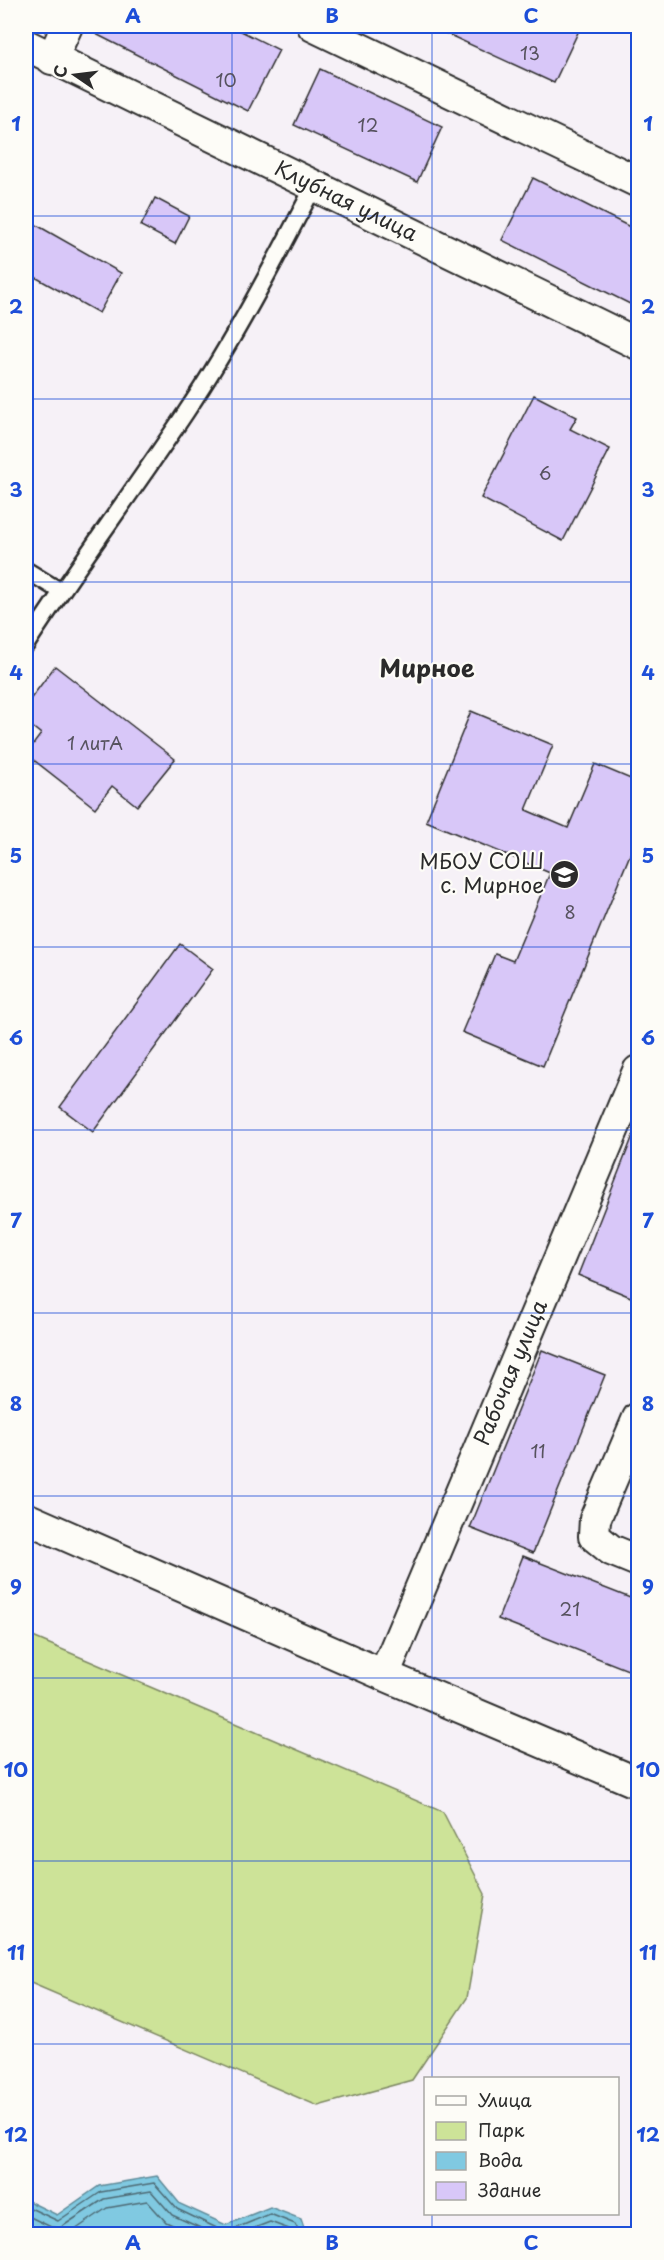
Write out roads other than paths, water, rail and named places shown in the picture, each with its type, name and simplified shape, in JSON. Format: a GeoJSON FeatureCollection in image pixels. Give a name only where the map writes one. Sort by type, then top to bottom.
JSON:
{"type":"FeatureCollection","features":[{"type":"Feature","properties":{"kind":"street"},"geometry":{"type":"LineString","coordinates":[[52,58],[67,26]]}},
{"type":"Feature","properties":{"kind":"street"},"geometry":{"type":"LineString","coordinates":[[314,26],[639,183]]}},
{"type":"Feature","properties":{"kind":"street","name":"Клубная улица"},"geometry":{"type":"LineString","coordinates":[[26,45],[639,344]]}},
{"type":"Feature","properties":{"kind":"street","name":"Рабочая улица"},"geometry":{"type":"LineString","coordinates":[[384,1675],[639,1071]]}},
{"type":"Feature","properties":{"kind":"street"},"geometry":{"type":"LineString","coordinates":[[639,1418],[595,1519],[594,1536],[611,1550],[639,1561]]}},
{"type":"Feature","properties":{"kind":"street"},"geometry":{"type":"LineString","coordinates":[[26,1518],[384,1675],[639,1783]]}},
{"type":"Feature","properties":{"kind":"lane"},"geometry":{"type":"LineString","coordinates":[[26,645],[60,591],[187,411],[261,289],[314,186]]}},
{"type":"Feature","properties":{"kind":"lane"},"geometry":{"type":"LineString","coordinates":[[26,570],[60,591]]}},
{"type":"Feature","properties":{"kind":"water"},"geometry":{"type":"Polygon","coordinates":[[[157,2176],[180,2204],[226,2225],[270,2207],[301,2219],[306,2234],[26,2234],[26,2200],[57,2215],[99,2186],[157,2176]]]}},
{"type":"Feature","properties":{"kind":"place","name":"МБОУ СОШ с. Мирное"},"geometry":{"type":"Point","coordinates":[565,874]}},
{"type":"Feature","properties":{"kind":"district","name":"Мирное"},"geometry":{"type":"Point","coordinates":[427,669]}}]}
